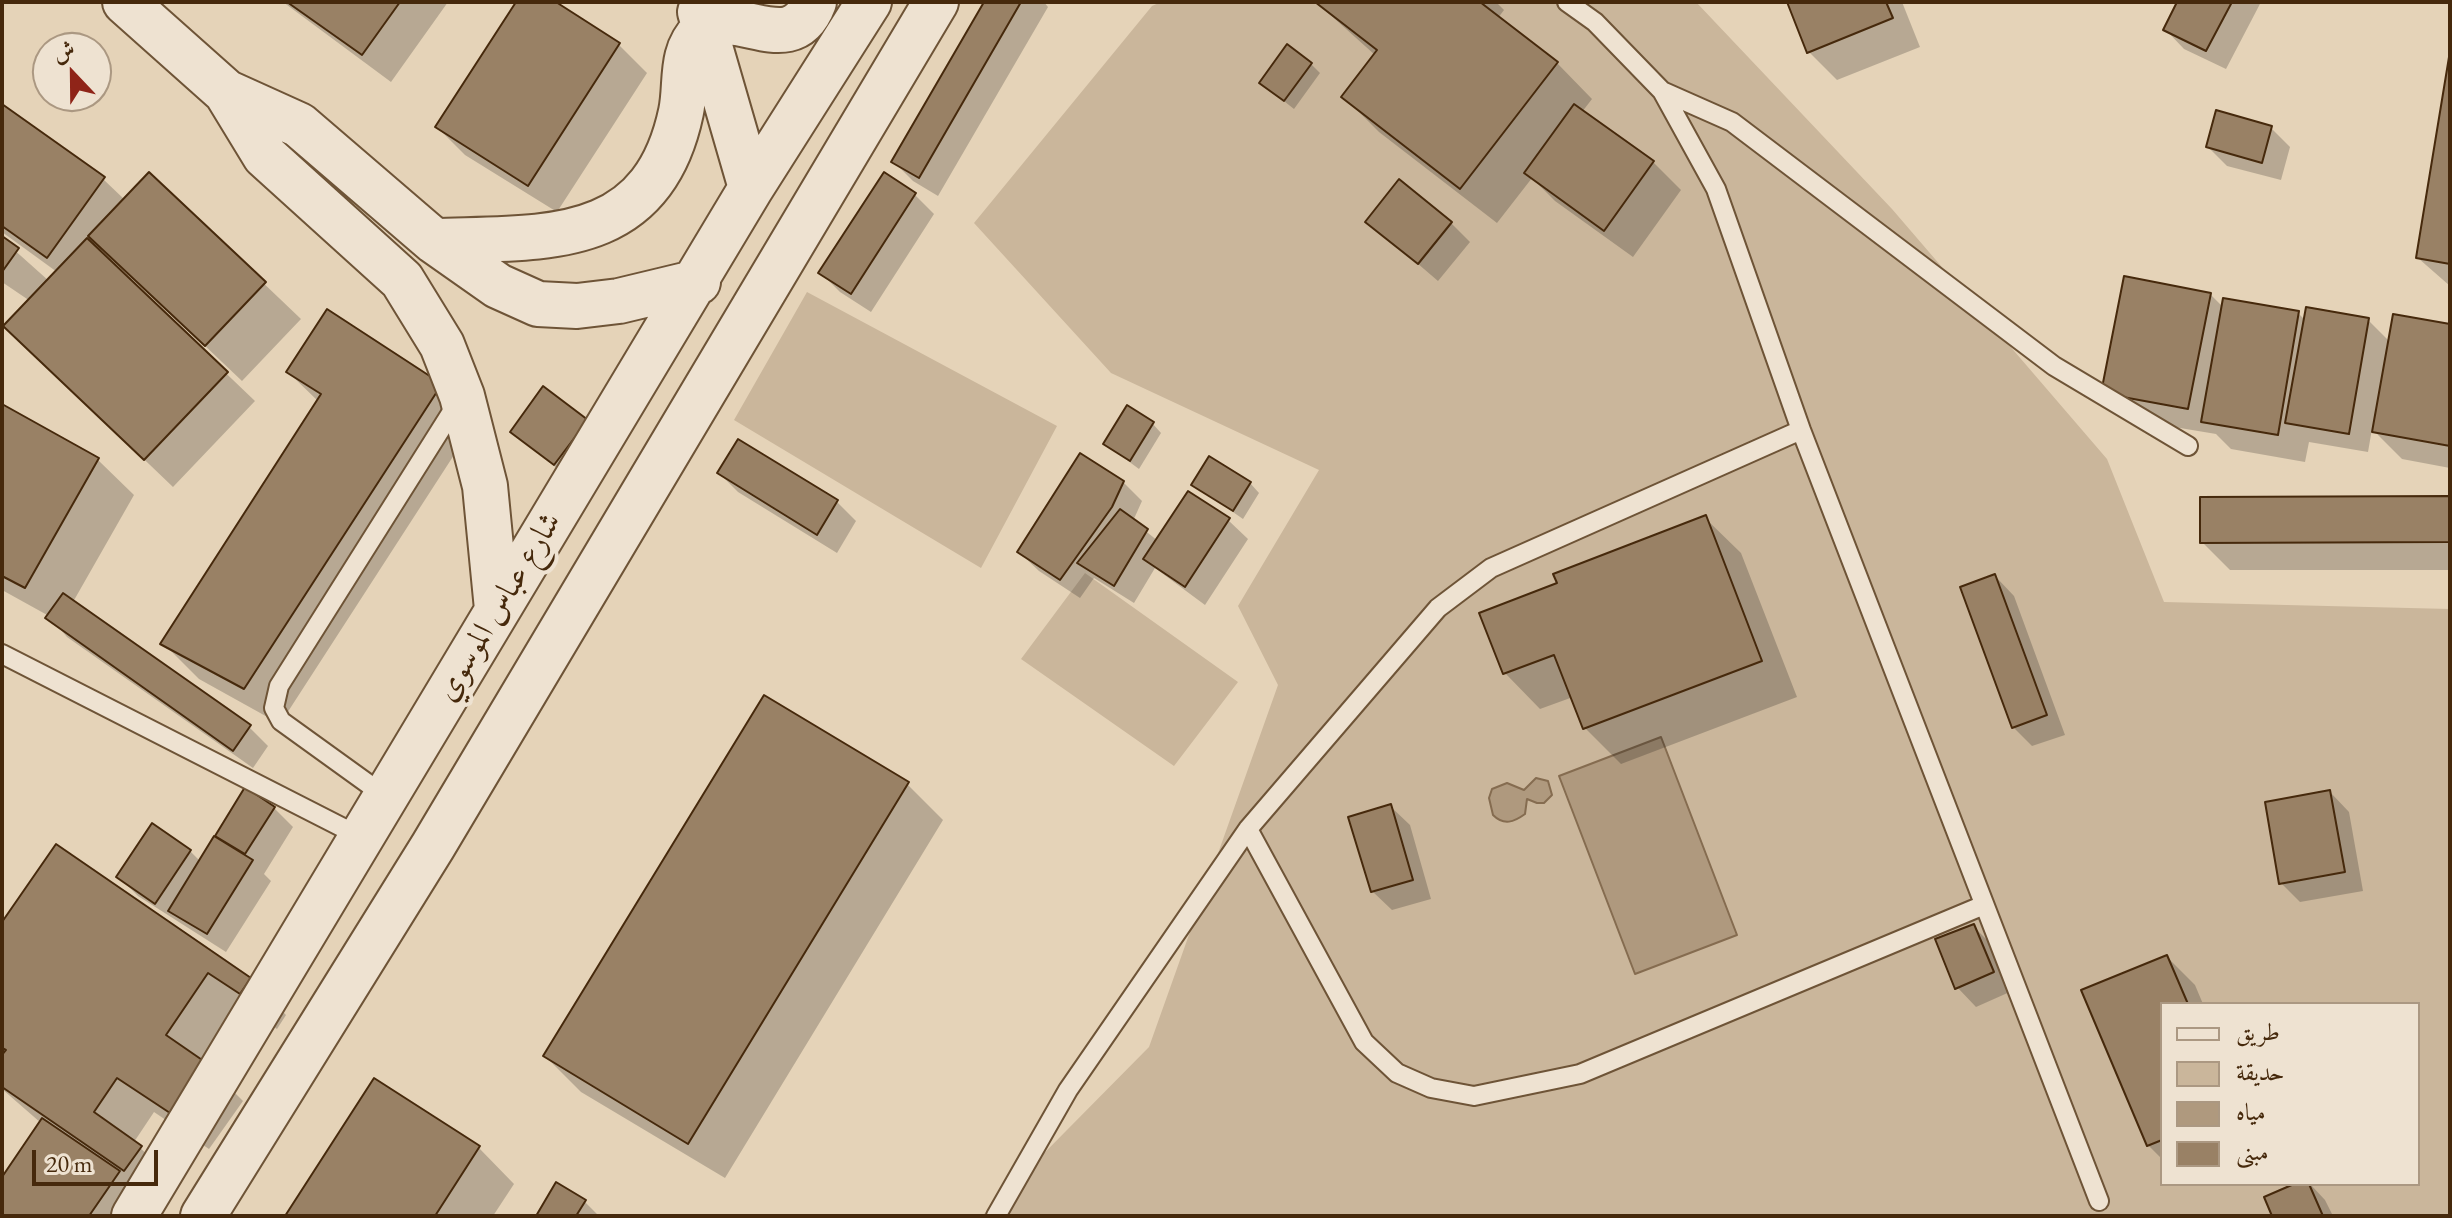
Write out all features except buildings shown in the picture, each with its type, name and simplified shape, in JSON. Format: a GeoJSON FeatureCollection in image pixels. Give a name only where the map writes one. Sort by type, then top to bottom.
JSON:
{"type":"FeatureCollection","features":[{"type":"Feature","properties":{"kind":"street"},"geometry":{"type":"LineString","coordinates":[[125,2],[226,92],[265,156],[402,280],[442,345],[462,396],[485,486],[497,609]]}},
{"type":"Feature","properties":{"kind":"street"},"geometry":{"type":"LineString","coordinates":[[701,15],[722,24],[773,31],[793,28],[803,20],[814,2]]}},
{"type":"Feature","properties":{"kind":"street","name":"شارع عباس الموسوي"},"geometry":{"type":"LineString","coordinates":[[134,1216],[497,609],[698,282],[751,188],[869,2]]}},
{"type":"Feature","properties":{"kind":"street","name":"شارع عباس الموسوي"},"geometry":{"type":"LineString","coordinates":[[203,1216],[433,846],[936,2]]}},
{"type":"Feature","properties":{"kind":"street"},"geometry":{"type":"LineString","coordinates":[[434,241],[572,234],[617,215],[642,193],[661,165],[681,112],[684,68],[701,15]]}},
{"type":"Feature","properties":{"kind":"street"},"geometry":{"type":"LineString","coordinates":[[701,15],[751,188]]}},
{"type":"Feature","properties":{"kind":"street"},"geometry":{"type":"LineString","coordinates":[[226,92],[299,125],[434,241],[498,286],[538,304],[577,306],[619,301],[698,282]]}},
{"type":"Feature","properties":{"kind":"lane"},"geometry":{"type":"LineString","coordinates":[[1567,2],[1595,22],[1662,91],[1716,189],[1801,430],[2099,1201]]}},
{"type":"Feature","properties":{"kind":"lane"},"geometry":{"type":"LineString","coordinates":[[1662,91],[1732,122],[2054,366],[2188,446]]}},
{"type":"Feature","properties":{"kind":"lane"},"geometry":{"type":"LineString","coordinates":[[385,796],[281,721],[274,708],[279,686],[462,396]]}},
{"type":"Feature","properties":{"kind":"lane"},"geometry":{"type":"LineString","coordinates":[[996,1216],[1068,1090],[1248,829],[1438,608],[1491,568],[1801,430]]}},
{"type":"Feature","properties":{"kind":"lane"},"geometry":{"type":"LineString","coordinates":[[2,654],[361,837]]}},
{"type":"Feature","properties":{"kind":"lane"},"geometry":{"type":"LineString","coordinates":[[1248,829],[1364,1042],[1397,1073],[1431,1088],[1474,1096],[1580,1074],[1984,905]]}},
{"type":"Feature","properties":{"kind":"green space"},"geometry":{"type":"Polygon","coordinates":[[[1161,2],[1696,2],[1892,209],[2107,459],[2164,602],[2450,609],[2450,1216],[982,1216],[1149,1047],[1278,685],[1238,606],[1319,470],[1111,373],[974,223],[1152,6],[1161,2]]]}},
{"type":"Feature","properties":{"kind":"green space"},"geometry":{"type":"Polygon","coordinates":[[[807,292],[1057,426],[981,568],[734,420],[807,292]]]}},
{"type":"Feature","properties":{"kind":"green space"},"geometry":{"type":"Polygon","coordinates":[[[1085,573],[1238,682],[1174,766],[1021,659],[1085,573]]]}},
{"type":"Feature","properties":{"kind":"water"},"geometry":{"type":"Polygon","coordinates":[[[1661,737],[1737,935],[1635,974],[1559,776],[1661,737]]]}},
{"type":"Feature","properties":{"kind":"water"},"geometry":{"type":"Polygon","coordinates":[[[1536,778],[1548,781],[1552,795],[1544,803],[1527,799],[1525,814],[1513,821],[1501,821],[1493,815],[1489,798],[1492,789],[1507,783],[1524,790],[1536,778]]]}}]}
